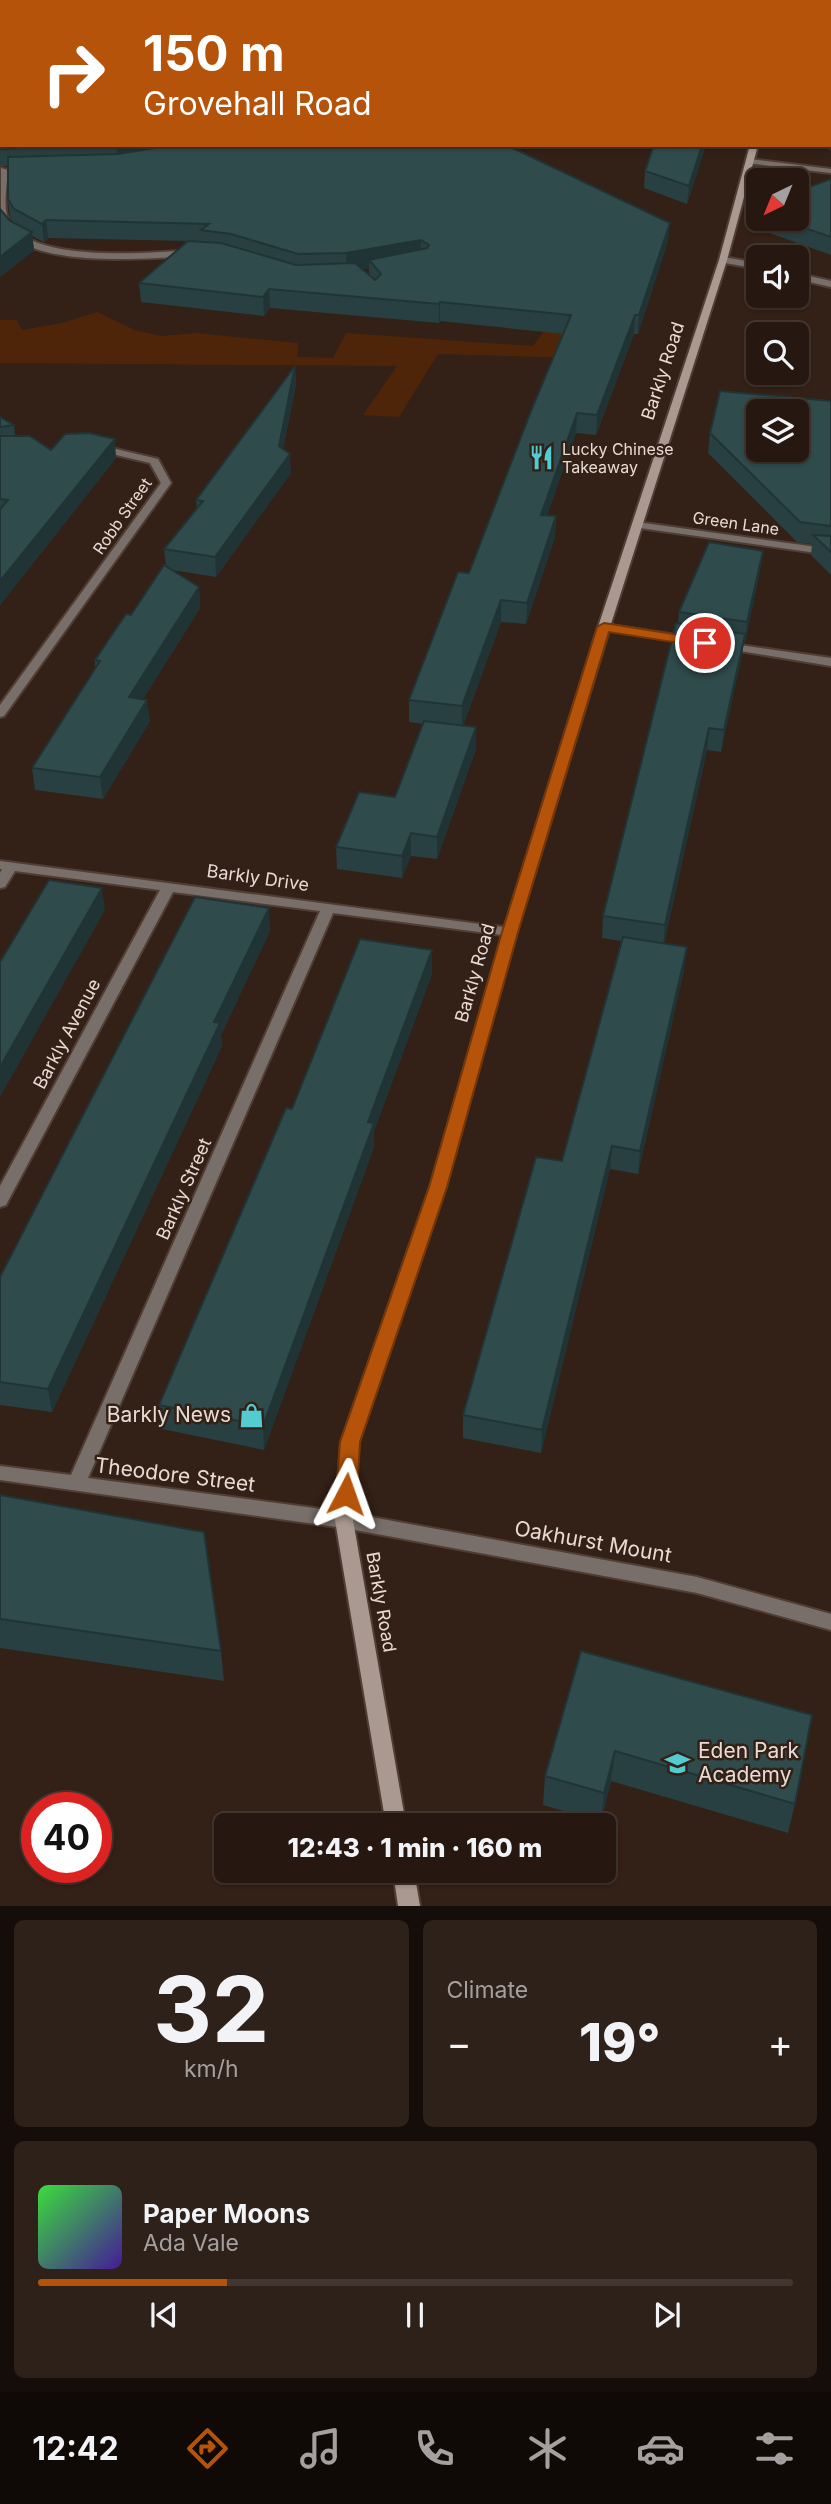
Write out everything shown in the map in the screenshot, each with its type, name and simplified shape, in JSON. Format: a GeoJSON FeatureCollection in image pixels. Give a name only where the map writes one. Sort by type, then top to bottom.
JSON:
{"type":"FeatureCollection","features":[{"type":"Feature","properties":{"kind":"street","name":"Barkly Road"},"geometry":{"type":"LineString","coordinates":[[394,1813],[344,1520],[350,1442],[438,1187],[510,932],[604,627],[723,260],[753,147]]}},
{"type":"Feature","properties":{"kind":"street"},"geometry":{"type":"LineString","coordinates":[[749,161],[831,172]]}},
{"type":"Feature","properties":{"kind":"street"},"geometry":{"type":"LineString","coordinates":[[17,169],[2,170],[0,211],[6,226],[24,239],[51,249],[87,256],[127,258],[206,253]]}},
{"type":"Feature","properties":{"kind":"street"},"geometry":{"type":"LineString","coordinates":[[723,260],[746,264]]}},
{"type":"Feature","properties":{"kind":"street"},"geometry":{"type":"LineString","coordinates":[[809,279],[831,284]]}},
{"type":"Feature","properties":{"kind":"street","name":"Robb Street"},"geometry":{"type":"LineString","coordinates":[[0,713],[166,483],[154,461],[91,447]]}},
{"type":"Feature","properties":{"kind":"street","name":"Green Lane"},"geometry":{"type":"LineString","coordinates":[[637,524],[831,552]]}},
{"type":"Feature","properties":{"kind":"street"},"geometry":{"type":"LineString","coordinates":[[604,627],[697,641]]}},
{"type":"Feature","properties":{"kind":"street"},"geometry":{"type":"LineString","coordinates":[[711,643],[831,662]]}},
{"type":"Feature","properties":{"kind":"street"},"geometry":{"type":"LineString","coordinates":[[0,884],[6,865]]}},
{"type":"Feature","properties":{"kind":"street","name":"Barkly Drive"},"geometry":{"type":"LineString","coordinates":[[6,865],[510,932]]}},
{"type":"Feature","properties":{"kind":"street","name":"Barkly Avenue"},"geometry":{"type":"LineString","coordinates":[[0,1201],[169,886]]}},
{"type":"Feature","properties":{"kind":"street","name":"Barkly Street"},"geometry":{"type":"LineString","coordinates":[[76,1485],[328,908]]}},
{"type":"Feature","properties":{"kind":"street","name":"Theodore Street"},"geometry":{"type":"LineString","coordinates":[[0,1473],[344,1520]]}},
{"type":"Feature","properties":{"kind":"street","name":"Oakhurst Mount"},"geometry":{"type":"LineString","coordinates":[[344,1520],[697,1584],[831,1622]]}},
{"type":"Feature","properties":{"kind":"street"},"geometry":{"type":"LineString","coordinates":[[406,1883],[410,1906]]}},
{"type":"Feature","properties":{"kind":"shaded area"},"geometry":{"type":"Polygon","coordinates":[[[549,311],[576,311],[578,358],[438,354],[399,417],[363,415],[397,366],[0,363],[0,320],[17,320],[22,330],[62,323],[97,312],[137,331],[162,336],[195,333],[298,343],[297,357],[333,358],[346,333],[533,346],[543,332],[549,311]]]}},
{"type":"Feature","properties":{"kind":"building"},"geometry":{"type":"Polygon","coordinates":[[[0,147],[55,147],[0,149],[0,147]]]}},
{"type":"Feature","properties":{"kind":"building"},"geometry":{"type":"Polygon","coordinates":[[[161,147],[510,147],[670,223],[639,315],[635,315],[597,415],[577,413],[541,515],[556,516],[527,603],[501,600],[462,706],[409,700],[458,572],[469,573],[571,315],[269,289],[263,297],[139,283],[188,241],[221,243],[296,265],[355,263],[375,280],[381,274],[369,260],[427,248],[429,245],[421,240],[346,253],[298,254],[231,234],[201,230],[209,224],[46,220],[42,224],[14,209],[8,199],[8,157],[117,154],[161,147]]]}},
{"type":"Feature","properties":{"kind":"building"},"geometry":{"type":"Polygon","coordinates":[[[653,147],[701,147],[689,186],[645,171],[653,147]]]}},
{"type":"Feature","properties":{"kind":"building"},"geometry":{"type":"Polygon","coordinates":[[[831,179],[831,237],[809,229],[809,187],[831,179]]]}},
{"type":"Feature","properties":{"kind":"building"},"geometry":{"type":"Polygon","coordinates":[[[0,209],[10,221],[32,232],[0,257],[0,209]]]}},
{"type":"Feature","properties":{"kind":"building"},"geometry":{"type":"Polygon","coordinates":[[[295,366],[279,446],[290,454],[215,557],[164,549],[203,501],[196,500],[295,366]]]}},
{"type":"Feature","properties":{"kind":"building"},"geometry":{"type":"Polygon","coordinates":[[[720,391],[809,399],[746,399],[746,462],[809,462],[809,399],[831,401],[831,526],[800,522],[710,433],[720,391]]]}},
{"type":"Feature","properties":{"kind":"building"},"geometry":{"type":"Polygon","coordinates":[[[0,417],[14,425],[0,427],[0,417]]]}},
{"type":"Feature","properties":{"kind":"building"},"geometry":{"type":"Polygon","coordinates":[[[89,433],[115,439],[0,581],[0,509],[8,500],[0,499],[0,436],[30,436],[51,450],[65,434],[89,433]]]}},
{"type":"Feature","properties":{"kind":"building"},"geometry":{"type":"Polygon","coordinates":[[[813,535],[831,536],[831,552],[813,535]]]}},
{"type":"Feature","properties":{"kind":"building"},"geometry":{"type":"Polygon","coordinates":[[[709,542],[763,551],[747,622],[679,612],[709,542]]]}},
{"type":"Feature","properties":{"kind":"building"},"geometry":{"type":"Polygon","coordinates":[[[164,565],[199,587],[129,697],[147,700],[100,777],[32,768],[100,661],[95,660],[126,614],[131,615],[164,565]]]}},
{"type":"Feature","properties":{"kind":"building"},"geometry":{"type":"Polygon","coordinates":[[[676,623],[745,634],[724,730],[709,728],[665,925],[603,916],[676,623]]]}},
{"type":"Feature","properties":{"kind":"building"},"geometry":{"type":"Polygon","coordinates":[[[424,721],[476,727],[437,837],[411,833],[402,856],[336,847],[359,792],[395,797],[424,721]]]}},
{"type":"Feature","properties":{"kind":"building"},"geometry":{"type":"Polygon","coordinates":[[[49,880],[102,888],[0,1067],[0,962],[49,880]]]}},
{"type":"Feature","properties":{"kind":"building"},"geometry":{"type":"Polygon","coordinates":[[[195,897],[269,908],[214,1022],[220,1023],[48,1389],[0,1382],[0,1277],[195,897]]]}},
{"type":"Feature","properties":{"kind":"building"},"geometry":{"type":"Polygon","coordinates":[[[623,937],[687,947],[640,1151],[612,1146],[542,1430],[463,1415],[536,1157],[562,1161],[623,937]]]}},
{"type":"Feature","properties":{"kind":"building"},"geometry":{"type":"Polygon","coordinates":[[[360,939],[432,950],[368,1122],[374,1123],[263,1426],[159,1405],[286,1108],[292,1109],[360,939]]]}},
{"type":"Feature","properties":{"kind":"building"},"geometry":{"type":"Polygon","coordinates":[[[0,1495],[204,1532],[221,1651],[0,1619],[0,1495]]]}},
{"type":"Feature","properties":{"kind":"building","name":"Eden Park Academy"},"geometry":{"type":"Polygon","coordinates":[[[581,1651],[812,1715],[795,1804],[615,1751],[604,1793],[545,1776],[581,1651]]]}},
{"type":"Feature","properties":{"kind":"place","name":"Lucky Chinese Takeaway"},"geometry":{"type":"Point","coordinates":[542,458]}},
{"type":"Feature","properties":{"kind":"place","name":"Barkly News"},"geometry":{"type":"Point","coordinates":[251,1415]}},
{"type":"Feature","properties":{"kind":"place","name":"Eden Park Academy"},"geometry":{"type":"Point","coordinates":[678,1763]}},
{"type":"Feature","properties":{"kind":"route"},"geometry":{"type":"LineString","coordinates":[[346,1494],[350,1442],[438,1187],[510,932],[604,627],[705,643]]}}]}
